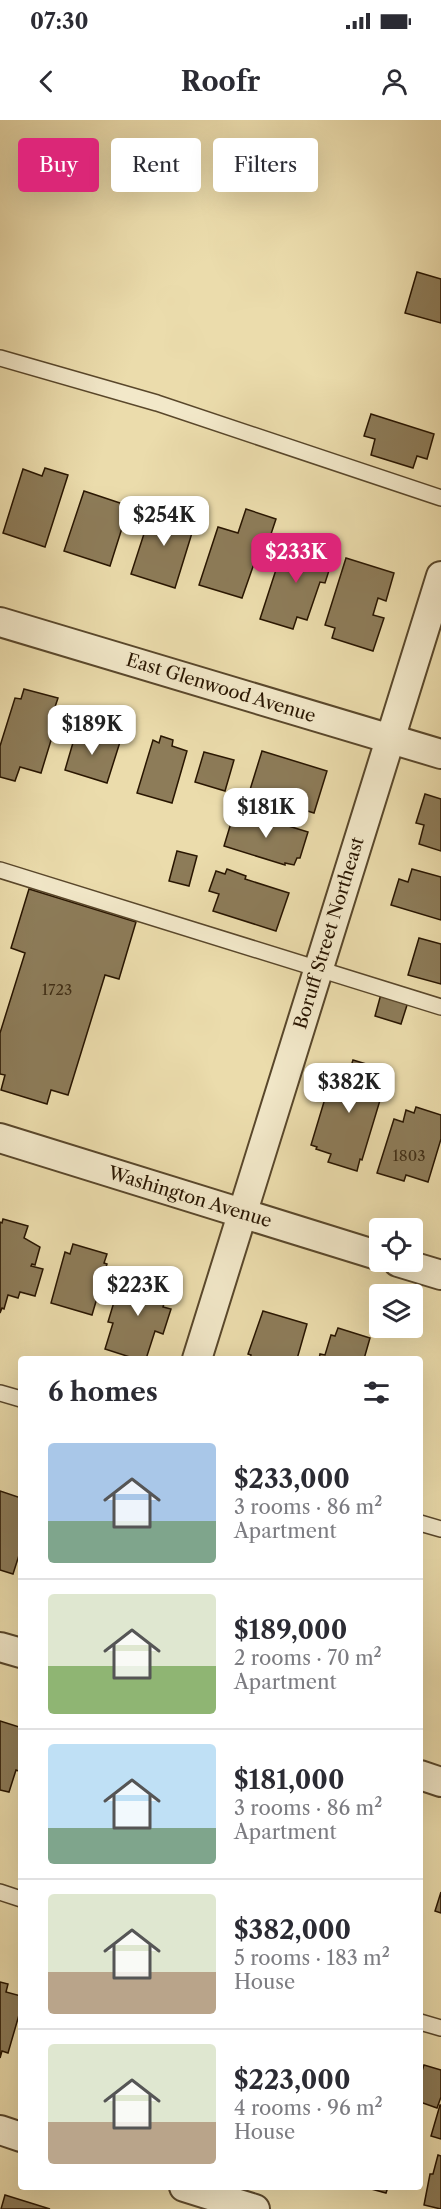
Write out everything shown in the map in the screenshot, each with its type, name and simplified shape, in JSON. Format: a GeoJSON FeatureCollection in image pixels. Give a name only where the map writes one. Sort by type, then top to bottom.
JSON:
{"type":"FeatureCollection","features":[{"type":"Feature","properties":{"kind":"street","name":"Boruff Street Northeast"},"geometry":{"type":"LineString","coordinates":[[198,1356],[441,576]]}},
{"type":"Feature","properties":{"kind":"street","name":"East Glenwood Avenue"},"geometry":{"type":"LineString","coordinates":[[0,622],[441,754]]}},
{"type":"Feature","properties":{"kind":"street","name":"Washington Avenue"},"geometry":{"type":"LineString","coordinates":[[0,1138],[369,1253]]}},
{"type":"Feature","properties":{"kind":"street"},"geometry":{"type":"LineString","coordinates":[[423,1270],[441,1275]]}},
{"type":"Feature","properties":{"kind":"street"},"geometry":{"type":"LineString","coordinates":[[0,1647],[18,1652]]}},
{"type":"Feature","properties":{"kind":"street"},"geometry":{"type":"LineString","coordinates":[[423,1776],[441,1782]]}},
{"type":"Feature","properties":{"kind":"street"},"geometry":{"type":"LineString","coordinates":[[0,2130],[18,2136]]}},
{"type":"Feature","properties":{"kind":"street"},"geometry":{"type":"LineString","coordinates":[[194,2190],[255,2209]]}},
{"type":"Feature","properties":{"kind":"lane"},"geometry":{"type":"LineString","coordinates":[[0,358],[157,404],[441,498]]}},
{"type":"Feature","properties":{"kind":"lane"},"geometry":{"type":"LineString","coordinates":[[0,870],[441,1007]]}},
{"type":"Feature","properties":{"kind":"lane"},"geometry":{"type":"LineString","coordinates":[[0,1393],[18,1399]]}},
{"type":"Feature","properties":{"kind":"lane"},"geometry":{"type":"LineString","coordinates":[[423,1524],[441,1530]]}},
{"type":"Feature","properties":{"kind":"lane"},"geometry":{"type":"LineString","coordinates":[[0,1892],[18,1898]]}},
{"type":"Feature","properties":{"kind":"lane"},"geometry":{"type":"LineString","coordinates":[[423,2023],[441,2028]]}},
{"type":"Feature","properties":{"kind":"building"},"geometry":{"type":"Polygon","coordinates":[[[417,272],[441,279],[441,323],[405,313],[417,272]]]}},
{"type":"Feature","properties":{"kind":"building"},"geometry":{"type":"Polygon","coordinates":[[[371,414],[434,434],[427,459],[417,456],[413,468],[371,455],[375,439],[364,436],[371,414]]]}},
{"type":"Feature","properties":{"kind":"building"},"geometry":{"type":"Polygon","coordinates":[[[45,468],[68,475],[45,547],[3,533],[23,469],[42,476],[45,468]]]}},
{"type":"Feature","properties":{"kind":"building"},"geometry":{"type":"Polygon","coordinates":[[[84,491],[129,506],[110,566],[64,551],[84,491]]]}},
{"type":"Feature","properties":{"kind":"building"},"geometry":{"type":"Polygon","coordinates":[[[153,506],[196,520],[175,588],[131,574],[153,506]]]}},
{"type":"Feature","properties":{"kind":"building"},"geometry":{"type":"Polygon","coordinates":[[[246,509],[276,519],[268,543],[262,541],[242,598],[199,585],[218,527],[238,533],[246,509]]]}},
{"type":"Feature","properties":{"kind":"building"},"geometry":{"type":"Polygon","coordinates":[[[286,539],[334,555],[325,583],[320,582],[307,620],[297,617],[293,629],[260,619],[286,539]]]}},
{"type":"Feature","properties":{"kind":"building"},"geometry":{"type":"Polygon","coordinates":[[[346,558],[394,573],[386,601],[378,598],[373,615],[384,618],[373,651],[332,638],[335,628],[325,625],[346,558]]]}},
{"type":"Feature","properties":{"kind":"building"},"geometry":{"type":"Polygon","coordinates":[[[24,689],[58,698],[54,710],[60,711],[41,773],[20,767],[15,781],[0,777],[0,746],[15,698],[21,699],[24,689]]]}},
{"type":"Feature","properties":{"kind":"building"},"geometry":{"type":"Polygon","coordinates":[[[77,729],[120,742],[107,783],[65,770],[77,729]]]}},
{"type":"Feature","properties":{"kind":"building"},"geometry":{"type":"Polygon","coordinates":[[[161,736],[173,740],[172,746],[187,751],[172,803],[137,793],[153,740],[159,743],[161,736]]]}},
{"type":"Feature","properties":{"kind":"building"},"geometry":{"type":"Polygon","coordinates":[[[262,751],[327,771],[314,813],[249,793],[262,751]]]}},
{"type":"Feature","properties":{"kind":"building"},"geometry":{"type":"Polygon","coordinates":[[[204,752],[234,760],[225,791],[195,782],[204,752]]]}},
{"type":"Feature","properties":{"kind":"building"},"geometry":{"type":"Polygon","coordinates":[[[425,794],[441,799],[441,851],[419,844],[424,825],[416,823],[425,794]]]}},
{"type":"Feature","properties":{"kind":"building"},"geometry":{"type":"Polygon","coordinates":[[[243,812],[308,832],[300,858],[297,858],[294,865],[285,863],[285,865],[224,846],[234,813],[242,816],[243,812]]]}},
{"type":"Feature","properties":{"kind":"building"},"geometry":{"type":"Polygon","coordinates":[[[177,851],[197,856],[189,886],[169,881],[177,851]]]}},
{"type":"Feature","properties":{"kind":"building"},"geometry":{"type":"Polygon","coordinates":[[[227,869],[246,876],[245,879],[289,893],[276,931],[213,911],[219,894],[209,891],[216,871],[225,874],[227,869]]]}},
{"type":"Feature","properties":{"kind":"building"},"geometry":{"type":"Polygon","coordinates":[[[412,869],[441,877],[441,920],[391,905],[399,879],[408,882],[412,869]]]}},
{"type":"Feature","properties":{"kind":"building"},"geometry":{"type":"Polygon","coordinates":[[[29,889],[136,922],[119,979],[105,975],[68,1095],[51,1090],[47,1104],[1,1090],[5,1075],[0,1074],[0,1033],[25,953],[11,948],[29,889]]]}},
{"type":"Feature","properties":{"kind":"building"},"geometry":{"type":"Polygon","coordinates":[[[419,938],[441,944],[441,984],[408,975],[419,938]]]}},
{"type":"Feature","properties":{"kind":"building"},"geometry":{"type":"Polygon","coordinates":[[[381,994],[408,1002],[401,1024],[375,1016],[381,994]]]}},
{"type":"Feature","properties":{"kind":"building"},"geometry":{"type":"Polygon","coordinates":[[[353,1060],[386,1070],[381,1086],[384,1087],[357,1171],[328,1162],[331,1154],[311,1145],[333,1072],[348,1076],[353,1060]]]}},
{"type":"Feature","properties":{"kind":"building"},"geometry":{"type":"Polygon","coordinates":[[[416,1107],[441,1115],[441,1139],[428,1182],[406,1175],[404,1181],[377,1173],[394,1119],[403,1122],[406,1110],[414,1113],[416,1107]]]}},
{"type":"Feature","properties":{"kind":"building"},"geometry":{"type":"Polygon","coordinates":[[[3,1219],[28,1226],[24,1238],[40,1247],[35,1265],[31,1266],[43,1269],[35,1296],[20,1292],[18,1298],[8,1295],[4,1309],[2,1308],[0,1313],[0,1222],[2,1223],[3,1219]]]}},
{"type":"Feature","properties":{"kind":"building"},"geometry":{"type":"Polygon","coordinates":[[[73,1244],[107,1254],[104,1263],[107,1264],[92,1315],[51,1303],[65,1252],[70,1254],[73,1244]]]}},
{"type":"Feature","properties":{"kind":"building"},"geometry":{"type":"Polygon","coordinates":[[[138,1275],[170,1284],[163,1307],[171,1309],[163,1334],[155,1331],[147,1356],[127,1356],[105,1349],[113,1323],[108,1322],[120,1282],[135,1287],[138,1275]]]}},
{"type":"Feature","properties":{"kind":"building"},"geometry":{"type":"Polygon","coordinates":[[[263,1311],[307,1324],[298,1356],[251,1356],[248,1354],[263,1311]]]}},
{"type":"Feature","properties":{"kind":"building"},"geometry":{"type":"Polygon","coordinates":[[[338,1328],[370,1338],[365,1356],[320,1356],[320,1354],[325,1355],[331,1335],[335,1336],[338,1328]]]}},
{"type":"Feature","properties":{"kind":"building"},"geometry":{"type":"Polygon","coordinates":[[[0,1491],[18,1497],[18,1558],[13,1574],[0,1570],[0,1491]]]}},
{"type":"Feature","properties":{"kind":"building"},"geometry":{"type":"Polygon","coordinates":[[[0,1721],[18,1727],[18,1771],[16,1770],[9,1792],[0,1790],[0,1721]]]}},
{"type":"Feature","properties":{"kind":"building"},"geometry":{"type":"Polygon","coordinates":[[[441,1892],[441,1913],[435,1911],[441,1892]]]}},
{"type":"Feature","properties":{"kind":"building"},"geometry":{"type":"Polygon","coordinates":[[[0,1982],[8,1984],[6,1992],[18,1995],[18,2018],[8,2053],[2,2051],[0,2058],[0,1982]]]}},
{"type":"Feature","properties":{"kind":"building"},"geometry":{"type":"Polygon","coordinates":[[[424,2065],[441,2070],[441,2097],[437,2108],[423,2103],[424,2065]]]}},
{"type":"Feature","properties":{"kind":"building"},"geometry":{"type":"Polygon","coordinates":[[[441,2105],[441,2139],[431,2136],[441,2105]]]}},
{"type":"Feature","properties":{"kind":"building"},"geometry":{"type":"Polygon","coordinates":[[[438,2155],[441,2156],[441,2209],[424,2205],[430,2174],[433,2174],[438,2155]]]}},
{"type":"Feature","properties":{"kind":"building"},"geometry":{"type":"Polygon","coordinates":[[[5,2195],[50,2209],[1,2209],[5,2195]]]}}]}
